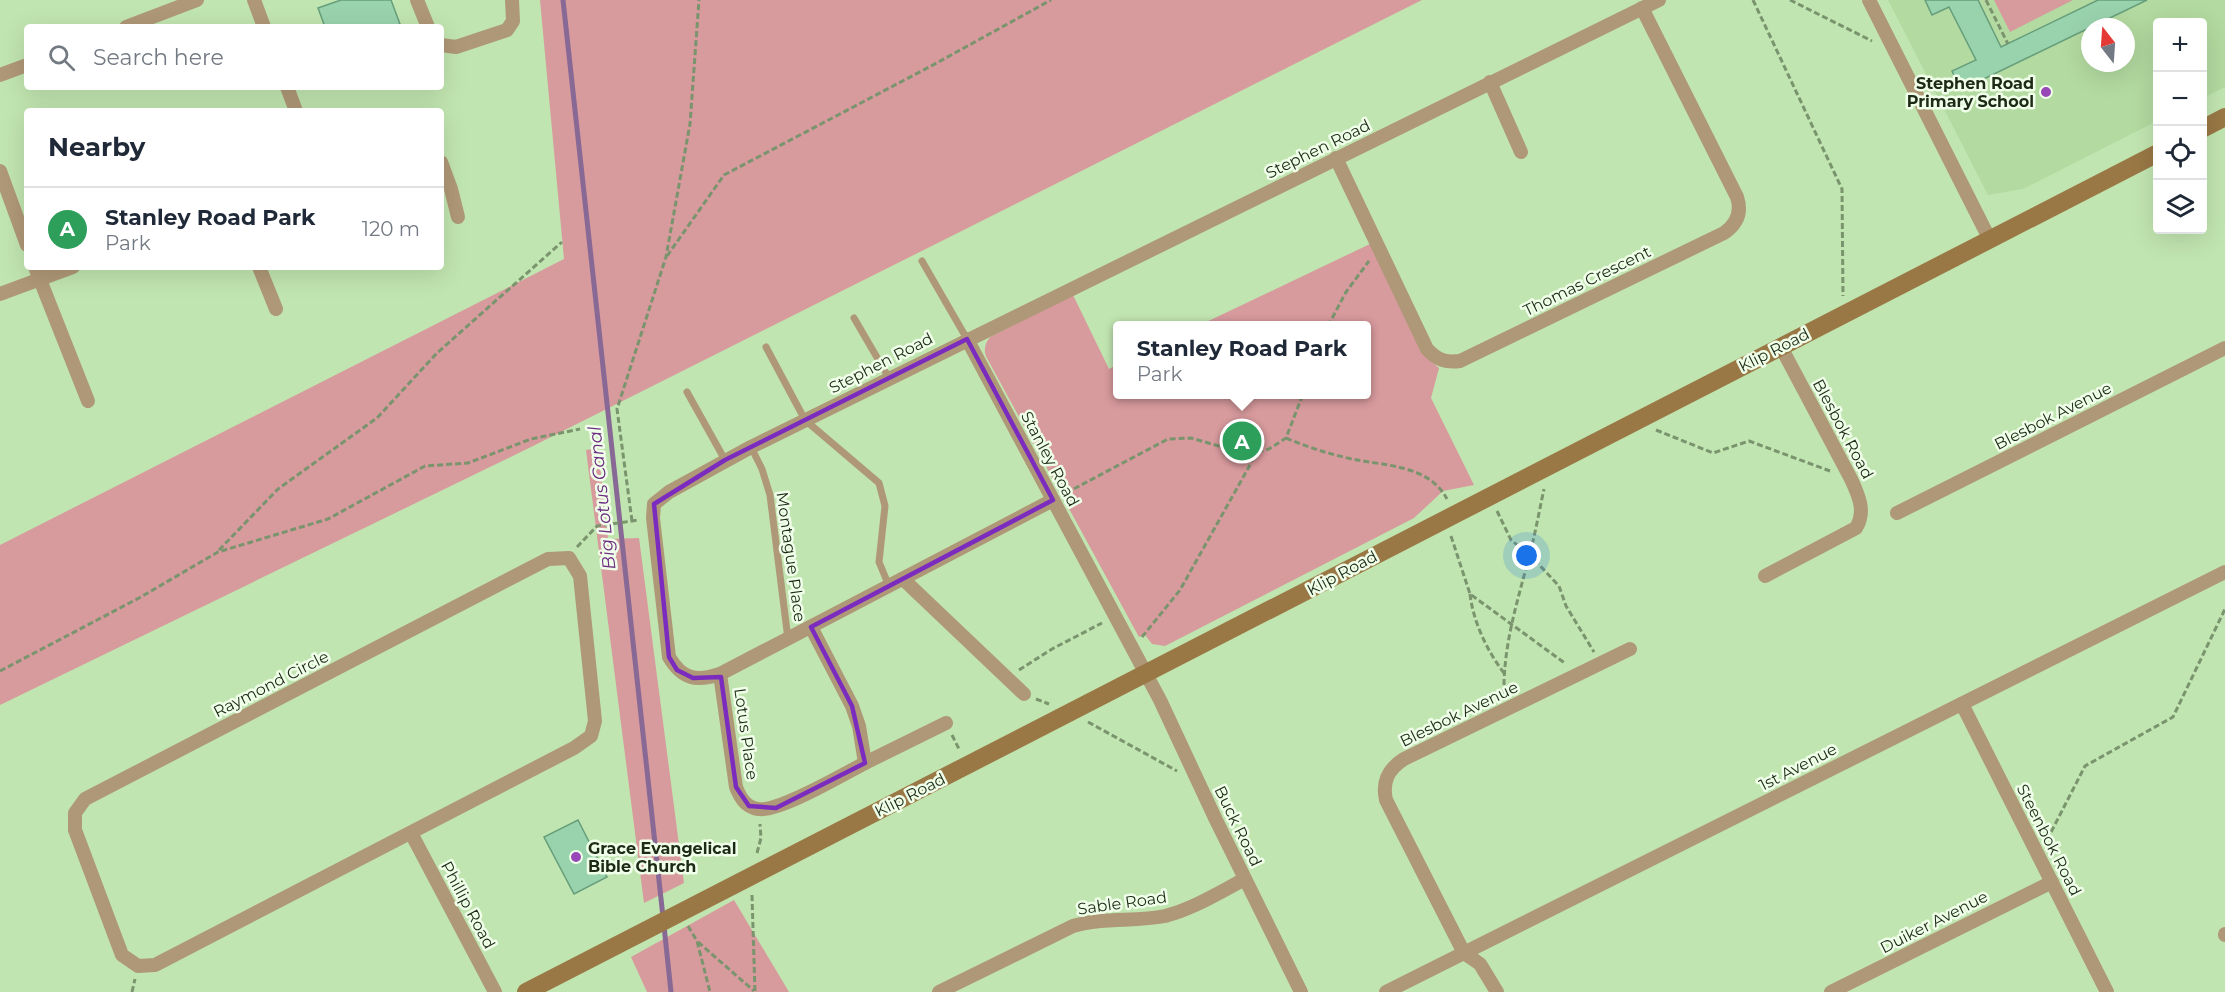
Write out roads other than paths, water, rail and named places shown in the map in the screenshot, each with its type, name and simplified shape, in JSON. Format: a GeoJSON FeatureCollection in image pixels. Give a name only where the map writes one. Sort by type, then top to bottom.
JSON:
{"type":"FeatureCollection","features":[{"type":"Feature","properties":{"kind":"street"},"geometry":{"type":"LineString","coordinates":[[134,24],[197,0]]}},
{"type":"Feature","properties":{"kind":"street"},"geometry":{"type":"LineString","coordinates":[[254,0],[263,24]]}},
{"type":"Feature","properties":{"kind":"street"},"geometry":{"type":"LineString","coordinates":[[417,0],[427,24]]}},
{"type":"Feature","properties":{"kind":"street"},"geometry":{"type":"LineString","coordinates":[[444,45],[456,47],[507,30],[513,21],[512,0]]}},
{"type":"Feature","properties":{"kind":"street","name":"Stephen Road"},"geometry":{"type":"LineString","coordinates":[[1059,497],[720,674],[710,678],[693,678],[677,670],[669,657],[653,518],[654,504],[669,492],[725,460],[966,339],[1659,0]]}},
{"type":"Feature","properties":{"kind":"street"},"geometry":{"type":"LineString","coordinates":[[1869,0],[1990,240]]}},
{"type":"Feature","properties":{"kind":"street","name":"Thomas Crescent"},"geometry":{"type":"LineString","coordinates":[[1336,158],[1427,349],[1445,362],[1460,361],[1724,233],[1731,228],[1739,214],[1737,197],[1642,8]]}},
{"type":"Feature","properties":{"kind":"street"},"geometry":{"type":"LineString","coordinates":[[0,75],[24,66]]}},
{"type":"Feature","properties":{"kind":"street"},"geometry":{"type":"LineString","coordinates":[[1490,82],[1521,152]]}},
{"type":"Feature","properties":{"kind":"street"},"geometry":{"type":"LineString","coordinates":[[288,90],[295,108]]}},
{"type":"Feature","properties":{"kind":"street"},"geometry":{"type":"LineString","coordinates":[[2207,126],[2225,117]]}},
{"type":"Feature","properties":{"kind":"street","name":"Klip Road"},"geometry":{"type":"LineString","coordinates":[[526,992],[2153,155]]}},
{"type":"Feature","properties":{"kind":"street"},"geometry":{"type":"LineString","coordinates":[[444,170],[458,217]]}},
{"type":"Feature","properties":{"kind":"street"},"geometry":{"type":"LineString","coordinates":[[0,171],[24,237]]}},
{"type":"Feature","properties":{"kind":"street"},"geometry":{"type":"LineString","coordinates":[[0,294],[37,273],[55,270]]}},
{"type":"Feature","properties":{"kind":"street"},"geometry":{"type":"LineString","coordinates":[[260,270],[276,309]]}},
{"type":"Feature","properties":{"kind":"street"},"geometry":{"type":"LineString","coordinates":[[37,273],[88,401]]}},
{"type":"Feature","properties":{"kind":"street","name":"Stanley Road"},"geometry":{"type":"LineString","coordinates":[[966,339],[1059,497],[1146,674]]}},
{"type":"Feature","properties":{"kind":"street","name":"Blesbok Road"},"geometry":{"type":"LineString","coordinates":[[1765,576],[1856,528],[1862,520],[1859,496],[1781,347]]}},
{"type":"Feature","properties":{"kind":"street","name":"Blesbok Avenue"},"geometry":{"type":"LineString","coordinates":[[1897,513],[2225,348]]}},
{"type":"Feature","properties":{"kind":"street","name":"Raymond Circle"},"geometry":{"type":"LineString","coordinates":[[568,558],[580,576],[595,721],[591,736],[574,748],[411,833],[156,965],[138,966],[122,955],[75,830],[75,813],[85,799],[548,559],[568,558]]}},
{"type":"Feature","properties":{"kind":"street","name":"1st Avenue"},"geometry":{"type":"LineString","coordinates":[[1386,992],[2225,572]]}},
{"type":"Feature","properties":{"kind":"street"},"geometry":{"type":"LineString","coordinates":[[903,579],[1024,693]]}},
{"type":"Feature","properties":{"kind":"street"},"geometry":{"type":"LineString","coordinates":[[811,627],[852,706],[859,726],[865,763],[946,723]]}},
{"type":"Feature","properties":{"kind":"street","name":"Blesbok Avenue"},"geometry":{"type":"LineString","coordinates":[[1464,953],[1386,801],[1384,785],[1390,770],[1397,764],[1630,649]]}},
{"type":"Feature","properties":{"kind":"street","name":"Lotus Place"},"geometry":{"type":"LineString","coordinates":[[720,674],[736,787],[741,798],[749,806],[759,810],[776,808],[865,763]]}},
{"type":"Feature","properties":{"kind":"street","name":"Buck Road"},"geometry":{"type":"LineString","coordinates":[[1146,674],[1301,992]]}},
{"type":"Feature","properties":{"kind":"street","name":"Steenbok Road"},"geometry":{"type":"LineString","coordinates":[[1962,704],[2107,992]]}},
{"type":"Feature","properties":{"kind":"street","name":"Phillip Road"},"geometry":{"type":"LineString","coordinates":[[411,833],[495,992]]}},
{"type":"Feature","properties":{"kind":"street","name":"Sable Road"},"geometry":{"type":"LineString","coordinates":[[939,992],[1073,926],[1166,915],[1184,910],[1245,879]]}},
{"type":"Feature","properties":{"kind":"street","name":"Duiker Avenue"},"geometry":{"type":"LineString","coordinates":[[1831,992],[2052,882]]}},
{"type":"Feature","properties":{"kind":"street"},"geometry":{"type":"LineString","coordinates":[[1464,953],[1480,964],[1490,977],[1497,992]]}},
{"type":"Feature","properties":{"kind":"lane","name":"Stanley Road"},"geometry":{"type":"LineString","coordinates":[[922,261],[966,339]]}},
{"type":"Feature","properties":{"kind":"lane"},"geometry":{"type":"LineString","coordinates":[[854,318],[889,378]]}},
{"type":"Feature","properties":{"kind":"lane"},"geometry":{"type":"LineString","coordinates":[[766,347],[805,420],[879,483],[885,506],[879,562],[889,586]]}},
{"type":"Feature","properties":{"kind":"lane"},"geometry":{"type":"LineString","coordinates":[[687,392],[725,460]]}},
{"type":"Feature","properties":{"kind":"lane","name":"Montague Place"},"geometry":{"type":"LineString","coordinates":[[751,447],[762,469],[770,495],[788,639]]}},
{"type":"Feature","properties":{"kind":"waterway","name":"Big Lotus Canal"},"geometry":{"type":"LineString","coordinates":[[563,0],[663,917]]}},
{"type":"Feature","properties":{"kind":"waterway","name":"Big Lotus Canal"},"geometry":{"type":"LineString","coordinates":[[664,926],[671,992]]}},
{"type":"Feature","properties":{"kind":"place","name":"Stephen Road Primary School"},"geometry":{"type":"Point","coordinates":[2046,92]}},
{"type":"Feature","properties":{"kind":"place","name":"Stanley Road Park"},"geometry":{"type":"Point","coordinates":[1242,441]}},
{"type":"Feature","properties":{"kind":"place","name":"Grace Evangelical Bible Church"},"geometry":{"type":"Point","coordinates":[576,857]}}]}
